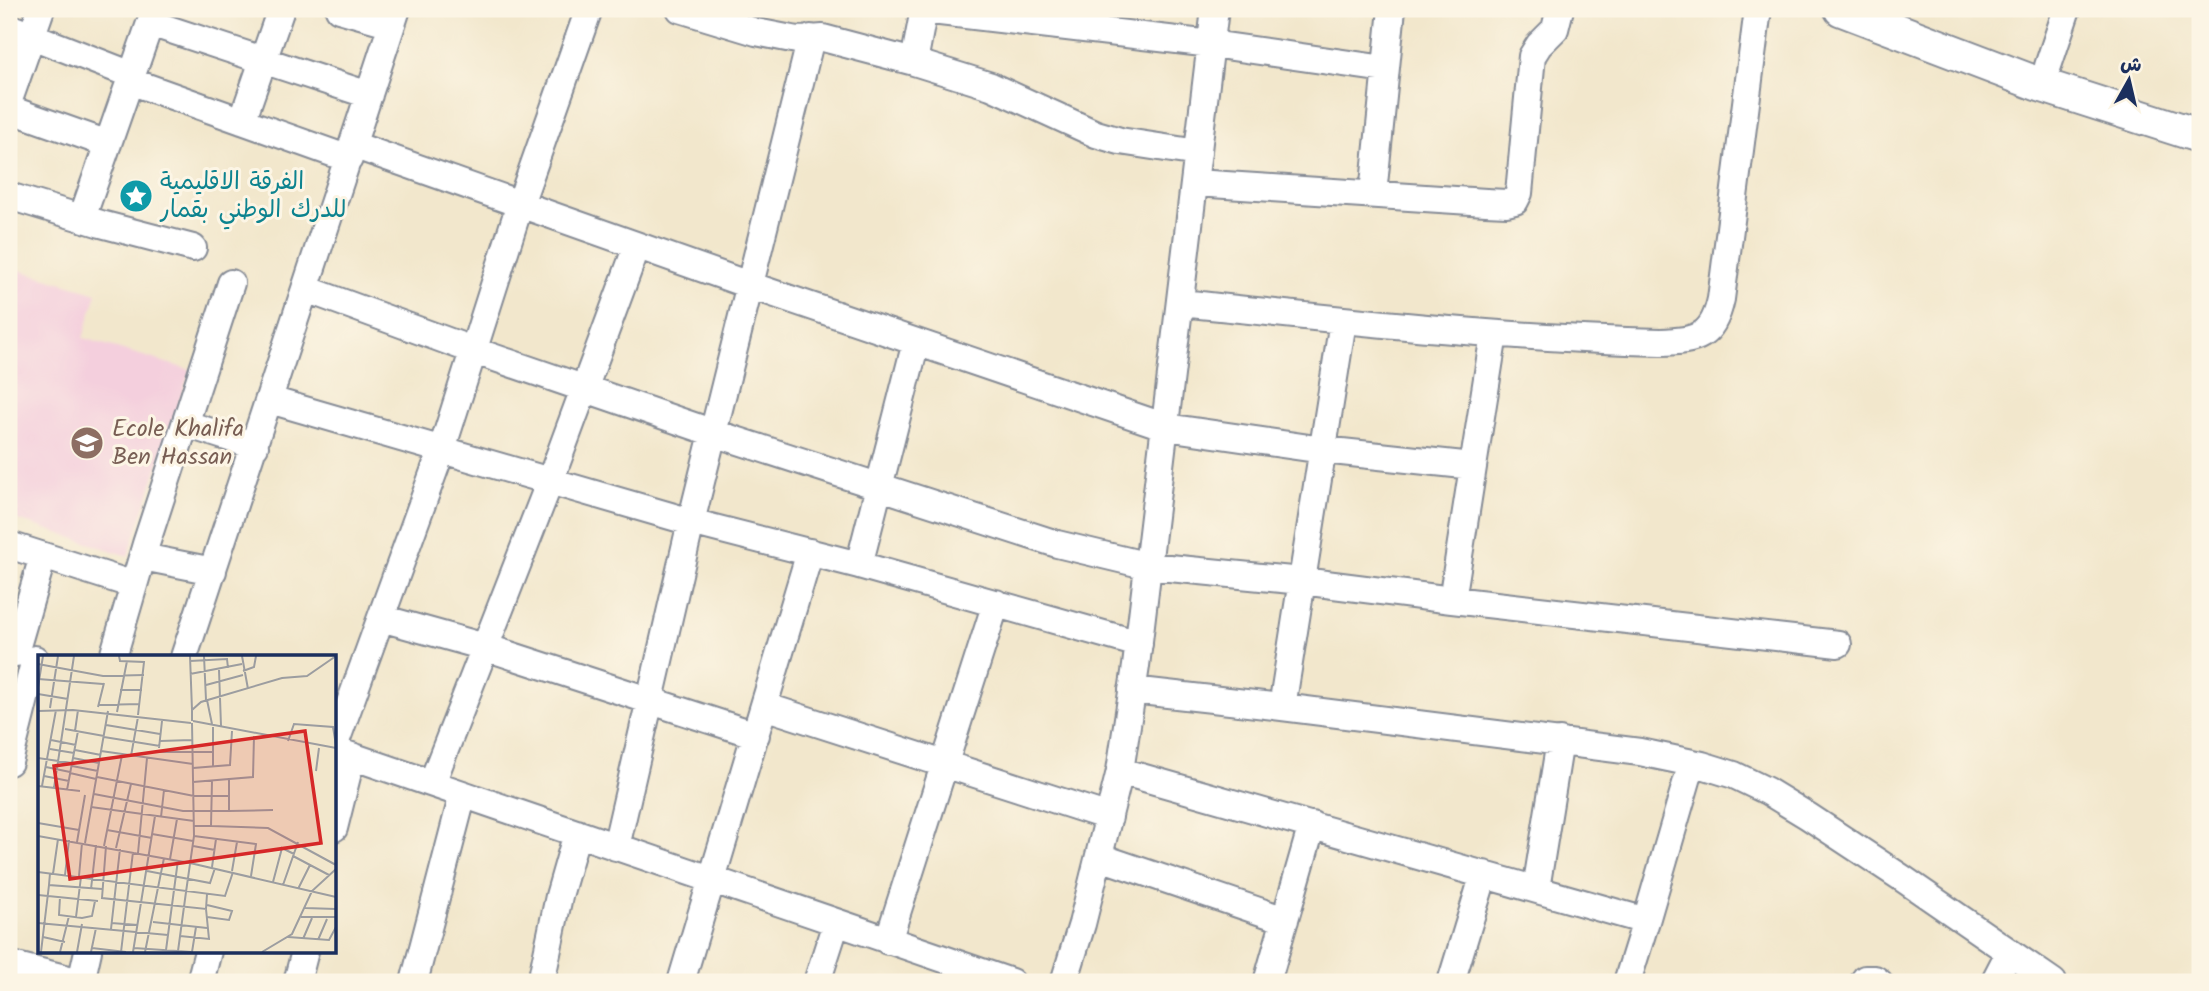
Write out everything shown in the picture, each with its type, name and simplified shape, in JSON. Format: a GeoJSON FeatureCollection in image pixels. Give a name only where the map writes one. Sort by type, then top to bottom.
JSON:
{"type":"FeatureCollection","features":[{"type":"Feature","properties":{"kind":"main road"},"geometry":{"type":"LineString","coordinates":[[1841,9],[2038,84],[2200,136]]}},
{"type":"Feature","properties":{"kind":"main road"},"geometry":{"type":"LineString","coordinates":[[1896,9],[2048,66],[2200,112]]}},
{"type":"Feature","properties":{"kind":"street"},"geometry":{"type":"LineString","coordinates":[[9,100],[20,31],[41,9]]}},
{"type":"Feature","properties":{"kind":"street"},"geometry":{"type":"LineString","coordinates":[[242,121],[281,9]]}},
{"type":"Feature","properties":{"kind":"street"},"geometry":{"type":"LineString","coordinates":[[185,655],[394,16],[339,9]]}},
{"type":"Feature","properties":{"kind":"street"},"geometry":{"type":"LineString","coordinates":[[336,802],[340,751],[381,618],[442,449],[520,204],[589,9]]}},
{"type":"Feature","properties":{"kind":"street"},"geometry":{"type":"LineString","coordinates":[[680,9],[756,32],[797,40],[823,38],[914,62],[991,86],[1096,134],[1120,141],[1198,153]]}},
{"type":"Feature","properties":{"kind":"street"},"geometry":{"type":"LineString","coordinates":[[914,62],[923,9],[1211,44],[1385,69]]}},
{"type":"Feature","properties":{"kind":"street"},"geometry":{"type":"LineString","coordinates":[[1064,982],[1100,857],[1120,771],[1149,566],[1215,9]]}},
{"type":"Feature","properties":{"kind":"street"},"geometry":{"type":"LineString","coordinates":[[1373,194],[1392,9]]}},
{"type":"Feature","properties":{"kind":"street"},"geometry":{"type":"LineString","coordinates":[[1195,183],[1486,202],[1507,203],[1517,200],[1532,56],[1555,29],[1560,9]]}},
{"type":"Feature","properties":{"kind":"street"},"geometry":{"type":"LineString","coordinates":[[1181,303],[1494,334],[1612,341],[1683,341],[1698,337],[1712,325],[1721,299],[1758,9]]}},
{"type":"Feature","properties":{"kind":"street"},"geometry":{"type":"LineString","coordinates":[[2048,66],[2067,9]]}},
{"type":"Feature","properties":{"kind":"street"},"geometry":{"type":"LineString","coordinates":[[82,218],[152,16],[263,60],[369,95]]}},
{"type":"Feature","properties":{"kind":"street"},"geometry":{"type":"LineString","coordinates":[[20,31],[242,121],[520,204],[1166,427],[1323,450],[1473,466]]}},
{"type":"Feature","properties":{"kind":"street"},"geometry":{"type":"LineString","coordinates":[[616,847],[691,522],[811,38]]}},
{"type":"Feature","properties":{"kind":"street"},"geometry":{"type":"LineString","coordinates":[[9,109],[108,144]]}},
{"type":"Feature","properties":{"kind":"street"},"geometry":{"type":"LineString","coordinates":[[9,196],[193,248]]}},
{"type":"Feature","properties":{"kind":"street"},"geometry":{"type":"LineString","coordinates":[[432,783],[550,481],[637,246]]}},
{"type":"Feature","properties":{"kind":"street"},"geometry":{"type":"LineString","coordinates":[[114,655],[142,557],[231,283]]}},
{"type":"Feature","properties":{"kind":"street"},"geometry":{"type":"LineString","coordinates":[[306,289],[714,433],[1044,541],[1149,566],[1302,581],[1838,644]]}},
{"type":"Feature","properties":{"kind":"street"},"geometry":{"type":"LineString","coordinates":[[1282,708],[1343,321]]}},
{"type":"Feature","properties":{"kind":"street"},"geometry":{"type":"LineString","coordinates":[[1452,600],[1494,334]]}},
{"type":"Feature","properties":{"kind":"street"},"geometry":{"type":"LineString","coordinates":[[859,565],[916,342]]}},
{"type":"Feature","properties":{"kind":"street"},"geometry":{"type":"LineString","coordinates":[[270,400],[691,522],[859,565],[1139,644]]}},
{"type":"Feature","properties":{"kind":"street"},"geometry":{"type":"LineString","coordinates":[[186,424],[255,446]]}},
{"type":"Feature","properties":{"kind":"street"},"geometry":{"type":"LineString","coordinates":[[9,545],[134,585]]}},
{"type":"Feature","properties":{"kind":"street"},"geometry":{"type":"LineString","coordinates":[[681,982],[810,552]]}},
{"type":"Feature","properties":{"kind":"street"},"geometry":{"type":"LineString","coordinates":[[9,762],[43,556]]}},
{"type":"Feature","properties":{"kind":"street"},"geometry":{"type":"LineString","coordinates":[[142,557],[213,571]]}},
{"type":"Feature","properties":{"kind":"street"},"geometry":{"type":"LineString","coordinates":[[888,941],[996,603]]}},
{"type":"Feature","properties":{"kind":"street"},"geometry":{"type":"LineString","coordinates":[[381,618],[485,648],[756,735]]}},
{"type":"Feature","properties":{"kind":"street"},"geometry":{"type":"LineString","coordinates":[[1132,690],[1640,752],[1692,762],[1734,775],[1768,790],[2053,982]]}},
{"type":"Feature","properties":{"kind":"street"},"geometry":{"type":"LineString","coordinates":[[764,706],[1110,817]]}},
{"type":"Feature","properties":{"kind":"street"},"geometry":{"type":"LineString","coordinates":[[1536,889],[1560,741]]}},
{"type":"Feature","properties":{"kind":"street"},"geometry":{"type":"LineString","coordinates":[[340,751],[888,941],[952,973],[1011,982]]}},
{"type":"Feature","properties":{"kind":"street"},"geometry":{"type":"LineString","coordinates":[[1627,982],[1692,762]]}},
{"type":"Feature","properties":{"kind":"street"},"geometry":{"type":"LineString","coordinates":[[1120,771],[1647,921]]}},
{"type":"Feature","properties":{"kind":"street"},"geometry":{"type":"LineString","coordinates":[[414,982],[463,794]]}},
{"type":"Feature","properties":{"kind":"street"},"geometry":{"type":"LineString","coordinates":[[1267,982],[1312,825]]}},
{"type":"Feature","properties":{"kind":"street"},"geometry":{"type":"LineString","coordinates":[[541,982],[559,896],[577,834]]}},
{"type":"Feature","properties":{"kind":"street"},"geometry":{"type":"LineString","coordinates":[[1100,857],[1285,920]]}},
{"type":"Feature","properties":{"kind":"street"},"geometry":{"type":"LineString","coordinates":[[1451,982],[1484,874]]}},
{"type":"Feature","properties":{"kind":"street"},"geometry":{"type":"LineString","coordinates":[[817,982],[836,923]]}},
{"type":"Feature","properties":{"kind":"street"},"geometry":{"type":"LineString","coordinates":[[9,964],[81,982],[88,953]]}},
{"type":"Feature","properties":{"kind":"street"},"geometry":{"type":"LineString","coordinates":[[200,982],[207,953]]}},
{"type":"Feature","properties":{"kind":"street"},"geometry":{"type":"LineString","coordinates":[[297,982],[304,953]]}},
{"type":"Feature","properties":{"kind":"street"},"geometry":{"type":"LineString","coordinates":[[1994,982],[2009,953]]}},
{"type":"Feature","properties":{"kind":"street"},"geometry":{"type":"LineString","coordinates":[[1863,982],[1865,979],[1875,979],[1878,982]]}},
{"type":"Feature","properties":{"kind":"shaded area","name":"Ecole Khalifa Ben Hassan"},"geometry":{"type":"Polygon","coordinates":[[[9,267],[97,293],[83,338],[190,370],[128,556],[9,517],[9,267]]]}},
{"type":"Feature","properties":{"kind":"place","name":"الفرقة الاقليمية للدرك الوطني بقمار"},"geometry":{"type":"Point","coordinates":[136,196]}},
{"type":"Feature","properties":{"kind":"place","name":"Ecole Khalifa Ben Hassan"},"geometry":{"type":"Point","coordinates":[87,443]}}]}
